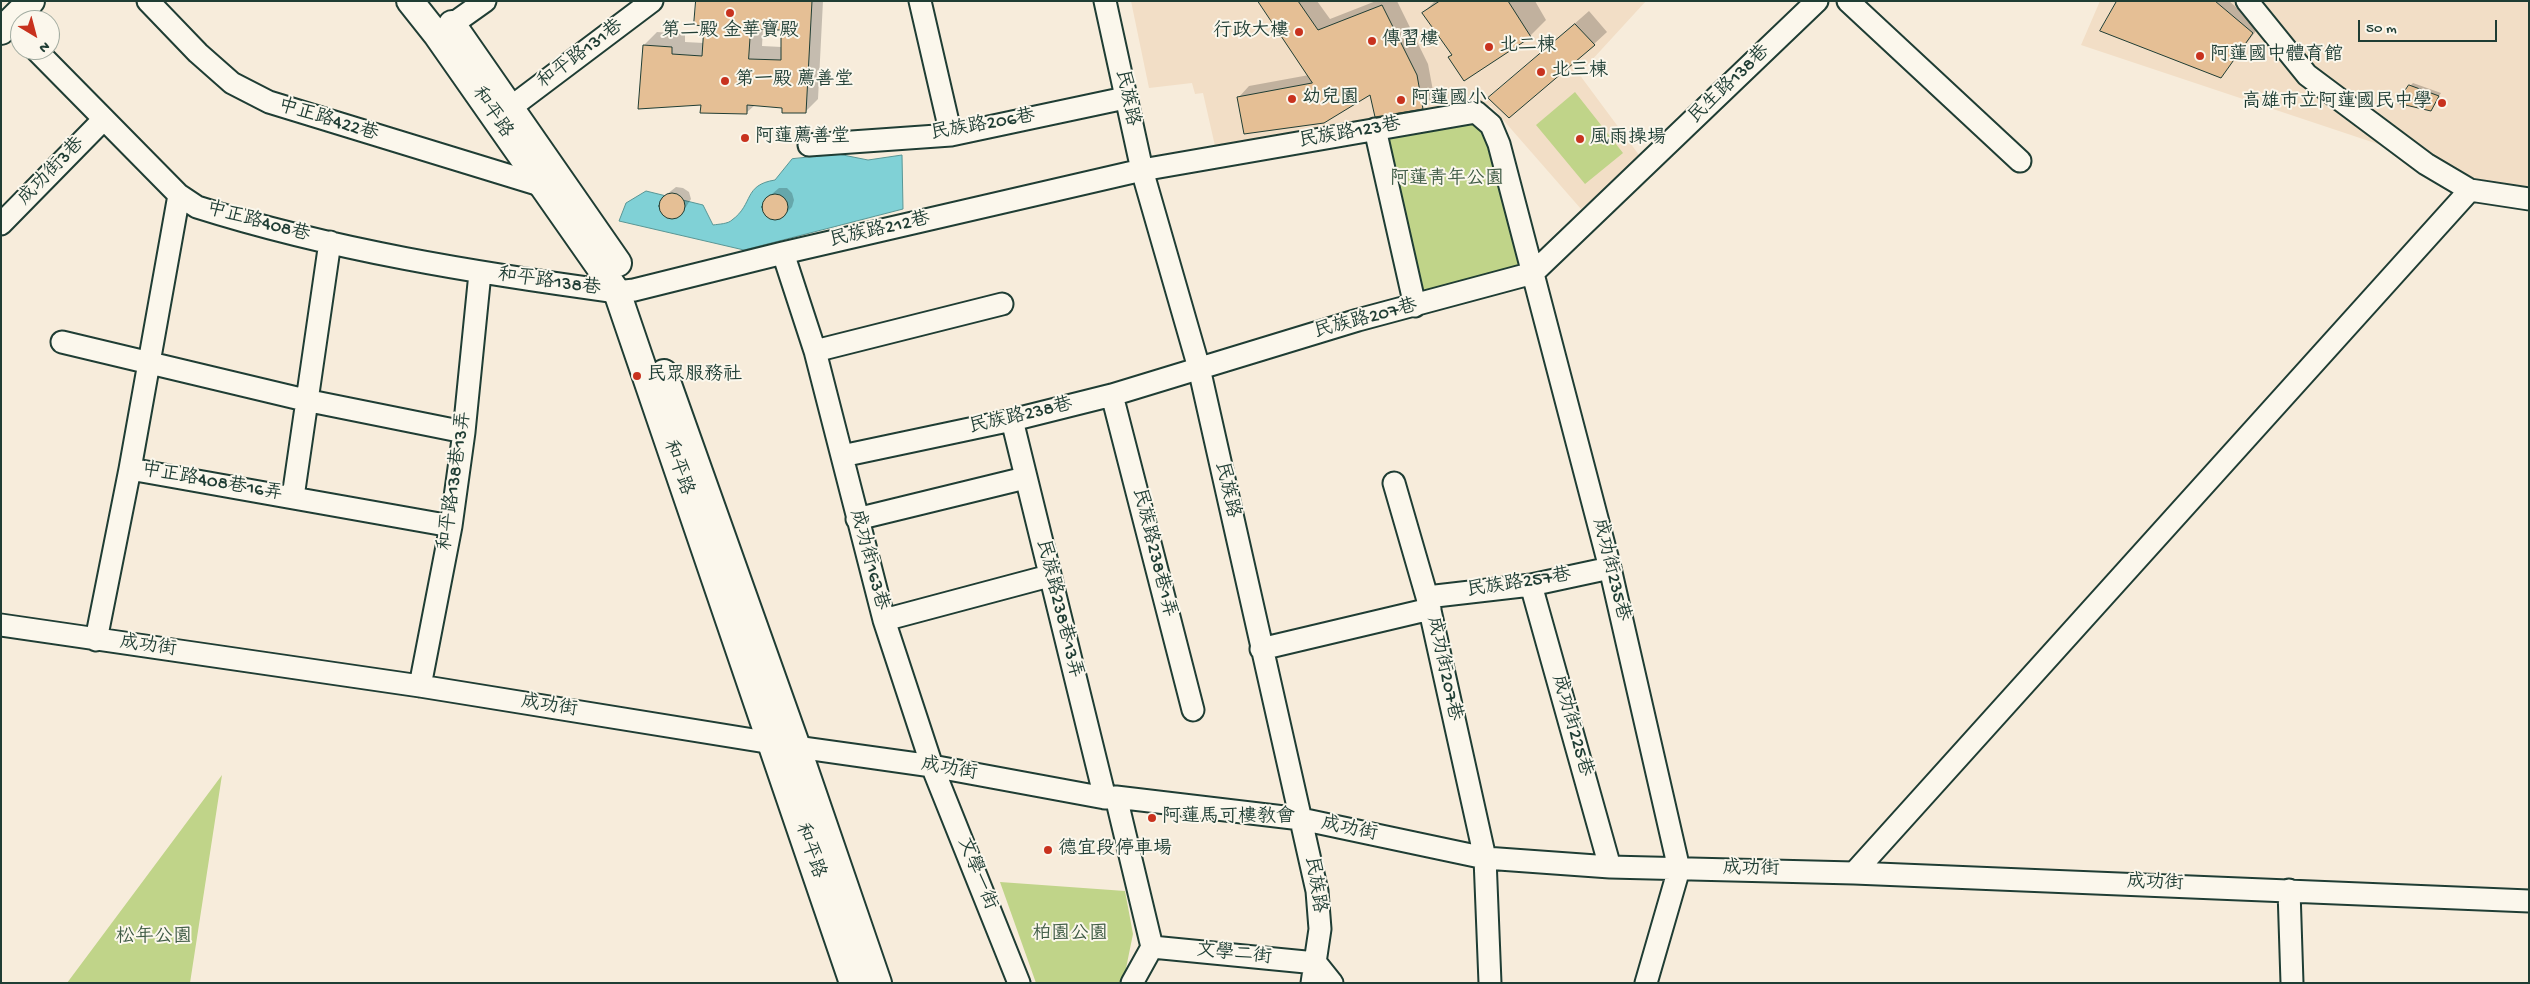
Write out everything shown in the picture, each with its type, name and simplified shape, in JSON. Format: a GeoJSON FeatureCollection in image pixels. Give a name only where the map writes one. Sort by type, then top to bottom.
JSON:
{"type":"FeatureCollection","features":[{"type":"Feature","properties":{"kind":"main road"},"geometry":{"type":"LineString","coordinates":[[7,18],[32,1]]}},
{"type":"Feature","properties":{"kind":"main road","name":"和平路"},"geometry":{"type":"LineString","coordinates":[[410,1],[445,30],[510,108],[622,269],[626,291],[772,743],[853,983]]}},
{"type":"Feature","properties":{"kind":"main road","name":"和平路"},"geometry":{"type":"LineString","coordinates":[[433,1],[445,30],[540,185],[626,291],[797,747],[878,983]]}},
{"type":"Feature","properties":{"kind":"street","name":"中正路422巷"},"geometry":{"type":"LineString","coordinates":[[148,1],[198,53],[232,83],[269,102],[540,185]]}},
{"type":"Feature","properties":{"kind":"street"},"geometry":{"type":"LineString","coordinates":[[445,30],[485,1]]}},
{"type":"Feature","properties":{"kind":"street","name":"和平路131巷"},"geometry":{"type":"LineString","coordinates":[[510,108],[652,1]]}},
{"type":"Feature","properties":{"kind":"street"},"geometry":{"type":"LineString","coordinates":[[920,1],[950,136]]}},
{"type":"Feature","properties":{"kind":"street","name":"民族路"},"geometry":{"type":"LineString","coordinates":[[1105,1],[1142,170],[1199,368],[1317,891],[1320,930],[1314,973]]}},
{"type":"Feature","properties":{"kind":"street","name":"民生路138巷"},"geometry":{"type":"LineString","coordinates":[[1533,273],[1817,1]]}},
{"type":"Feature","properties":{"kind":"street"},"geometry":{"type":"LineString","coordinates":[[1848,1],[2020,161]]}},
{"type":"Feature","properties":{"kind":"street"},"geometry":{"type":"LineString","coordinates":[[2247,1],[2307,75],[2426,164],[2470,190],[2529,199]]}},
{"type":"Feature","properties":{"kind":"street","name":"中正路408巷"},"geometry":{"type":"LineString","coordinates":[[46,60],[179,195],[197,206],[330,242],[480,273]]}},
{"type":"Feature","properties":{"kind":"street","name":"民族路206巷"},"geometry":{"type":"LineString","coordinates":[[809,144],[950,136],[1125,98]]}},
{"type":"Feature","properties":{"kind":"street","name":"民族路123巷"},"geometry":{"type":"LineString","coordinates":[[1142,170],[1476,112],[1491,125],[1499,144],[1533,273]]}},
{"type":"Feature","properties":{"kind":"street","name":"成功街3巷"},"geometry":{"type":"LineString","coordinates":[[1,224],[103,120]]}},
{"type":"Feature","properties":{"kind":"street"},"geometry":{"type":"LineString","coordinates":[[1375,129],[1414,306]]}},
{"type":"Feature","properties":{"kind":"street","name":"民族路212巷"},"geometry":{"type":"LineString","coordinates":[[626,291],[1142,170]]}},
{"type":"Feature","properties":{"kind":"street"},"geometry":{"type":"LineString","coordinates":[[1854,873],[2470,190]]}},
{"type":"Feature","properties":{"kind":"street"},"geometry":{"type":"LineString","coordinates":[[96,640],[130,469],[179,195]]}},
{"type":"Feature","properties":{"kind":"street"},"geometry":{"type":"LineString","coordinates":[[293,498],[305,400],[330,242]]}},
{"type":"Feature","properties":{"kind":"street","name":"成功街163巷"},"geometry":{"type":"LineString","coordinates":[[783,253],[815,351],[884,620],[932,766]]}},
{"type":"Feature","properties":{"kind":"street","name":"和平路138巷"},"geometry":{"type":"LineString","coordinates":[[480,273],[626,291]]}},
{"type":"Feature","properties":{"kind":"street","name":"和平路138巷13弄"},"geometry":{"type":"LineString","coordinates":[[420,686],[451,526],[464,432],[480,273]]}},
{"type":"Feature","properties":{"kind":"street","name":"民族路207巷"},"geometry":{"type":"LineString","coordinates":[[1199,368],[1358,320],[1533,273]]}},
{"type":"Feature","properties":{"kind":"street","name":"成功街235巷"},"geometry":{"type":"LineString","coordinates":[[1533,273],[1610,568],[1679,869]]}},
{"type":"Feature","properties":{"kind":"street"},"geometry":{"type":"LineString","coordinates":[[815,351],[1002,304]]}},
{"type":"Feature","properties":{"kind":"street"},"geometry":{"type":"LineString","coordinates":[[62,342],[305,400],[464,432]]}},
{"type":"Feature","properties":{"kind":"street","name":"民族路238巷"},"geometry":{"type":"LineString","coordinates":[[842,456],[1012,420],[1112,395],[1199,368]]}},
{"type":"Feature","properties":{"kind":"street","name":"民族路238巷1弄"},"geometry":{"type":"LineString","coordinates":[[1112,395],[1193,710]]}},
{"type":"Feature","properties":{"kind":"street","name":"民族路238巷13弄"},"geometry":{"type":"LineString","coordinates":[[1012,420],[1049,576],[1110,798]]}},
{"type":"Feature","properties":{"kind":"street","name":"中正路408巷16弄"},"geometry":{"type":"LineString","coordinates":[[130,469],[451,526]]}},
{"type":"Feature","properties":{"kind":"street"},"geometry":{"type":"LineString","coordinates":[[857,519],[1025,478]]}},
{"type":"Feature","properties":{"kind":"street","name":"成功街207巷"},"geometry":{"type":"LineString","coordinates":[[1394,483],[1429,603],[1485,858],[1490,983]]}},
{"type":"Feature","properties":{"kind":"street","name":"民族路257巷"},"geometry":{"type":"LineString","coordinates":[[1262,649],[1429,603],[1531,586],[1610,568]]}},
{"type":"Feature","properties":{"kind":"street"},"geometry":{"type":"LineString","coordinates":[[884,620],[1049,576]]}},
{"type":"Feature","properties":{"kind":"street","name":"成功街225巷"},"geometry":{"type":"LineString","coordinates":[[1531,586],[1610,867]]}},
{"type":"Feature","properties":{"kind":"street","name":"成功街"},"geometry":{"type":"LineString","coordinates":[[1,625],[420,686],[797,747],[932,766],[1110,798],[1301,820],[1485,858],[1610,867],[1854,873],[2529,901]]}},
{"type":"Feature","properties":{"kind":"street","name":"文學一街"},"geometry":{"type":"LineString","coordinates":[[932,766],[1020,983]]}},
{"type":"Feature","properties":{"kind":"street"},"geometry":{"type":"LineString","coordinates":[[1110,798],[1152,947],[1132,983]]}},
{"type":"Feature","properties":{"kind":"street"},"geometry":{"type":"LineString","coordinates":[[1646,983],[1679,869]]}},
{"type":"Feature","properties":{"kind":"street"},"geometry":{"type":"LineString","coordinates":[[2289,890],[2292,983]]}},
{"type":"Feature","properties":{"kind":"street","name":"文學二街"},"geometry":{"type":"LineString","coordinates":[[1152,947],[1314,973]]}},
{"type":"Feature","properties":{"kind":"street"},"geometry":{"type":"LineString","coordinates":[[1314,973],[1332,983]]}},
{"type":"Feature","properties":{"kind":"shaded area","name":"阿蓮國小"},"geometry":{"type":"Polygon","coordinates":[[[1131,1],[1646,1],[1579,74],[1642,159],[1581,209],[1491,106],[1451,109],[1215,146],[1203,93],[1195,94],[1192,83],[1149,88],[1131,1]]]}},
{"type":"Feature","properties":{"kind":"shaded area","name":"高雄市立阿蓮國民中學"},"geometry":{"type":"Polygon","coordinates":[[[2100,1],[2235,1],[2303,79],[2393,149],[2081,45],[2100,1]]]}},
{"type":"Feature","properties":{"kind":"shaded area","name":"高雄市立阿蓮國民中學"},"geometry":{"type":"Polygon","coordinates":[[[2254,1],[2529,1],[2529,190],[2485,182],[2446,167],[2321,79],[2254,1]]]}},
{"type":"Feature","properties":{"kind":"green space","name":"風雨操場"},"geometry":{"type":"Polygon","coordinates":[[[1575,92],[1623,153],[1585,184],[1536,125],[1575,92]]]}},
{"type":"Feature","properties":{"kind":"green space","name":"阿蓮青年公園"},"geometry":{"type":"Polygon","coordinates":[[[1473,123],[1489,138],[1520,270],[1424,293],[1383,136],[1473,123]]]}},
{"type":"Feature","properties":{"kind":"green space","name":"松年公園"},"geometry":{"type":"Polygon","coordinates":[[[222,775],[190,983],[67,983],[222,775]]]}},
{"type":"Feature","properties":{"kind":"green space","name":"柏園公園"},"geometry":{"type":"Polygon","coordinates":[[[1000,882],[1125,891],[1133,934],[1123,983],[1036,983],[1000,882]]]}},
{"type":"Feature","properties":{"kind":"water"},"geometry":{"type":"Polygon","coordinates":[[[838,154],[868,160],[902,155],[903,209],[744,250],[619,221],[626,203],[646,191],[703,205],[713,225],[726,223],[739,214],[758,186],[775,180],[792,159],[838,154]]]}},
{"type":"Feature","properties":{"kind":"building"},"geometry":{"type":"Polygon","coordinates":[[[696,1],[812,1],[806,113],[782,113],[782,108],[747,105],[747,114],[700,113],[701,105],[638,109],[643,45],[672,47],[672,54],[702,56],[704,26],[694,25],[696,1]],[[751,29],[749,59],[781,60],[781,30],[751,29]]]}},
{"type":"Feature","properties":{"kind":"building"},"geometry":{"type":"Polygon","coordinates":[[[1258,1],[1298,1],[1318,30],[1382,5],[1417,75],[1423,109],[1375,117],[1370,95],[1324,123],[1244,134],[1237,97],[1312,83],[1258,1]]]}},
{"type":"Feature","properties":{"kind":"building"},"geometry":{"type":"Polygon","coordinates":[[[1440,1],[1508,1],[1531,37],[1464,81],[1448,57],[1452,55],[1422,13],[1440,1]]]}},
{"type":"Feature","properties":{"kind":"building","name":"阿蓮國中體育館"},"geometry":{"type":"Polygon","coordinates":[[[2117,1],[2215,1],[2253,33],[2221,78],[2100,31],[2117,1]]]}},
{"type":"Feature","properties":{"kind":"building","name":"北三棟"},"geometry":{"type":"Polygon","coordinates":[[[1575,24],[1595,45],[1509,118],[1488,98],[1575,24]]]}},
{"type":"Feature","properties":{"kind":"building"},"geometry":{"type":"Polygon","coordinates":[[[2409,85],[2439,96],[2431,111],[2397,103],[2409,85]]]}},
{"type":"Feature","properties":{"kind":"building"},"geometry":{"type":"Polygon","coordinates":[[[672,193],[681,197],[685,206],[681,215],[672,219],[663,215],[659,206],[663,197],[672,193]]]}},
{"type":"Feature","properties":{"kind":"building"},"geometry":{"type":"Polygon","coordinates":[[[775,194],[784,198],[788,207],[784,216],[775,220],[766,216],[762,207],[766,198],[775,194]]]}},
{"type":"Feature","properties":{"kind":"place","name":"第二殿 金華寶殿"},"geometry":{"type":"Point","coordinates":[730,13]}},
{"type":"Feature","properties":{"kind":"place","name":"行政大樓"},"geometry":{"type":"Point","coordinates":[1299,32]}},
{"type":"Feature","properties":{"kind":"place","name":"傳習樓"},"geometry":{"type":"Point","coordinates":[1372,41]}},
{"type":"Feature","properties":{"kind":"place","name":"北二棟"},"geometry":{"type":"Point","coordinates":[1489,47]}},
{"type":"Feature","properties":{"kind":"place","name":"阿蓮國中體育館"},"geometry":{"type":"Point","coordinates":[2200,56]}},
{"type":"Feature","properties":{"kind":"place","name":"北三棟"},"geometry":{"type":"Point","coordinates":[1541,72]}},
{"type":"Feature","properties":{"kind":"place","name":"第一殿 薦善堂"},"geometry":{"type":"Point","coordinates":[725,81]}},
{"type":"Feature","properties":{"kind":"place","name":"幼兒園"},"geometry":{"type":"Point","coordinates":[1292,99]}},
{"type":"Feature","properties":{"kind":"place","name":"阿蓮國小"},"geometry":{"type":"Point","coordinates":[1401,100]}},
{"type":"Feature","properties":{"kind":"place","name":"高雄市立阿蓮國民中學"},"geometry":{"type":"Point","coordinates":[2442,103]}},
{"type":"Feature","properties":{"kind":"place","name":"阿蓮薦善堂"},"geometry":{"type":"Point","coordinates":[745,138]}},
{"type":"Feature","properties":{"kind":"place","name":"風雨操場"},"geometry":{"type":"Point","coordinates":[1580,139]}},
{"type":"Feature","properties":{"kind":"place","name":"民眾服務社"},"geometry":{"type":"Point","coordinates":[637,376]}},
{"type":"Feature","properties":{"kind":"place","name":"阿蓮馬可樓教會"},"geometry":{"type":"Point","coordinates":[1152,818]}},
{"type":"Feature","properties":{"kind":"place","name":"德宜段停車場"},"geometry":{"type":"Point","coordinates":[1048,850]}}]}
